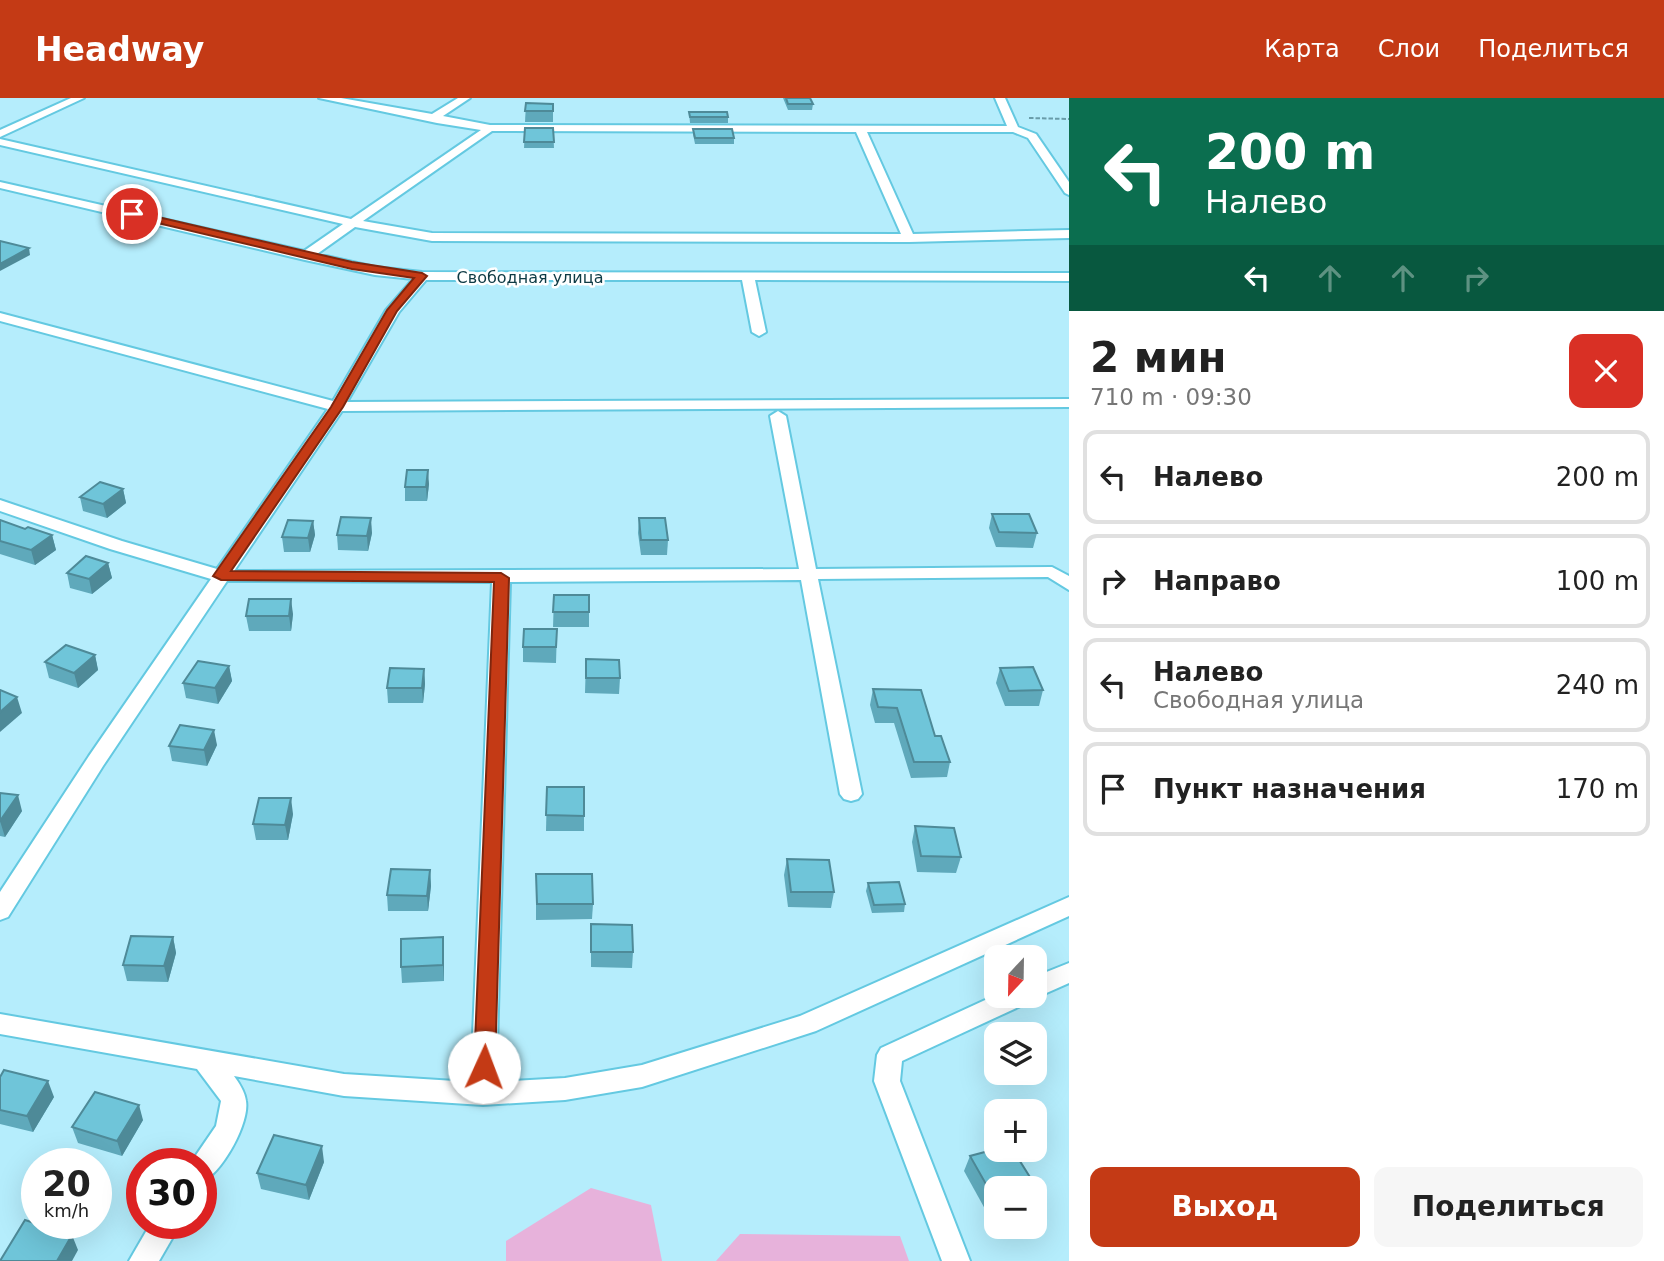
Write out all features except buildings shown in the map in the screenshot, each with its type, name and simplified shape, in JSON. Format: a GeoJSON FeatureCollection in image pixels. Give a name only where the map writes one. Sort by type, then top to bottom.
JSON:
{"type":"FeatureCollection","features":[{"type":"Feature","properties":{"kind":"street"},"geometry":{"type":"LineString","coordinates":[[0,134],[79,98]]}},
{"type":"Feature","properties":{"kind":"street"},"geometry":{"type":"LineString","coordinates":[[324,98],[490,128],[861,131],[1012,124],[1032,136],[1069,191]]}},
{"type":"Feature","properties":{"kind":"street"},"geometry":{"type":"LineString","coordinates":[[432,119],[465,98]]}},
{"type":"Feature","properties":{"kind":"street"},"geometry":{"type":"LineString","coordinates":[[1000,98],[1012,124]]}},
{"type":"Feature","properties":{"kind":"street"},"geometry":{"type":"LineString","coordinates":[[305,256],[490,128]]}},
{"type":"Feature","properties":{"kind":"street"},"geometry":{"type":"LineString","coordinates":[[861,131],[909,238]]}},
{"type":"Feature","properties":{"kind":"street"},"geometry":{"type":"LineString","coordinates":[[0,142],[353,223],[432,237],[909,238],[1069,234]]}},
{"type":"Feature","properties":{"kind":"street","name":"Свободная улица"},"geometry":{"type":"LineString","coordinates":[[0,185],[158,219],[305,256],[375,271],[422,276],[1069,278]]}},
{"type":"Feature","properties":{"kind":"street"},"geometry":{"type":"LineString","coordinates":[[0,911],[96,761],[337,407],[393,310],[422,276]]}},
{"type":"Feature","properties":{"kind":"street"},"geometry":{"type":"LineString","coordinates":[[748,278],[759,332]]}},
{"type":"Feature","properties":{"kind":"street"},"geometry":{"type":"LineString","coordinates":[[0,317],[337,407],[1069,403]]}},
{"type":"Feature","properties":{"kind":"street"},"geometry":{"type":"LineString","coordinates":[[778,416],[851,794]]}},
{"type":"Feature","properties":{"kind":"street"},"geometry":{"type":"LineString","coordinates":[[0,506],[116,545],[221,576],[501,578],[1052,572],[1069,585]]}},
{"type":"Feature","properties":{"kind":"street"},"geometry":{"type":"LineString","coordinates":[[483,1094],[501,578]]}},
{"type":"Feature","properties":{"kind":"street"},"geometry":{"type":"LineString","coordinates":[[0,1024],[344,1085],[483,1094],[565,1089],[642,1076],[807,1024],[1069,906]]}},
{"type":"Feature","properties":{"kind":"street"},"geometry":{"type":"LineString","coordinates":[[1047,982],[1069,972]]}},
{"type":"Feature","properties":{"kind":"street"},"geometry":{"type":"LineString","coordinates":[[956,1261],[887,1081],[890,1055],[992,1008]]}},
{"type":"Feature","properties":{"kind":"street"},"geometry":{"type":"LineString","coordinates":[[205,1061],[232,1093],[233,1110],[228,1128],[215,1148]]}},
{"type":"Feature","properties":{"kind":"street"},"geometry":{"type":"LineString","coordinates":[[143,1261],[157,1239]]}},
{"type":"Feature","properties":{"kind":"path"},"geometry":{"type":"LineString","coordinates":[[1012,124],[1069,119]]}},
{"type":"Feature","properties":{"kind":"shaded area"},"geometry":{"type":"Polygon","coordinates":[[[591,1188],[651,1205],[662,1261],[506,1261],[506,1241],[591,1188]]]}},
{"type":"Feature","properties":{"kind":"shaded area"},"geometry":{"type":"Polygon","coordinates":[[[740,1234],[900,1236],[909,1261],[716,1261],[740,1234]]]}},
{"type":"Feature","properties":{"kind":"route"},"geometry":{"type":"LineString","coordinates":[[132,214],[375,271],[422,276],[393,310],[337,407],[221,576],[501,578],[484,1067]]}}]}
